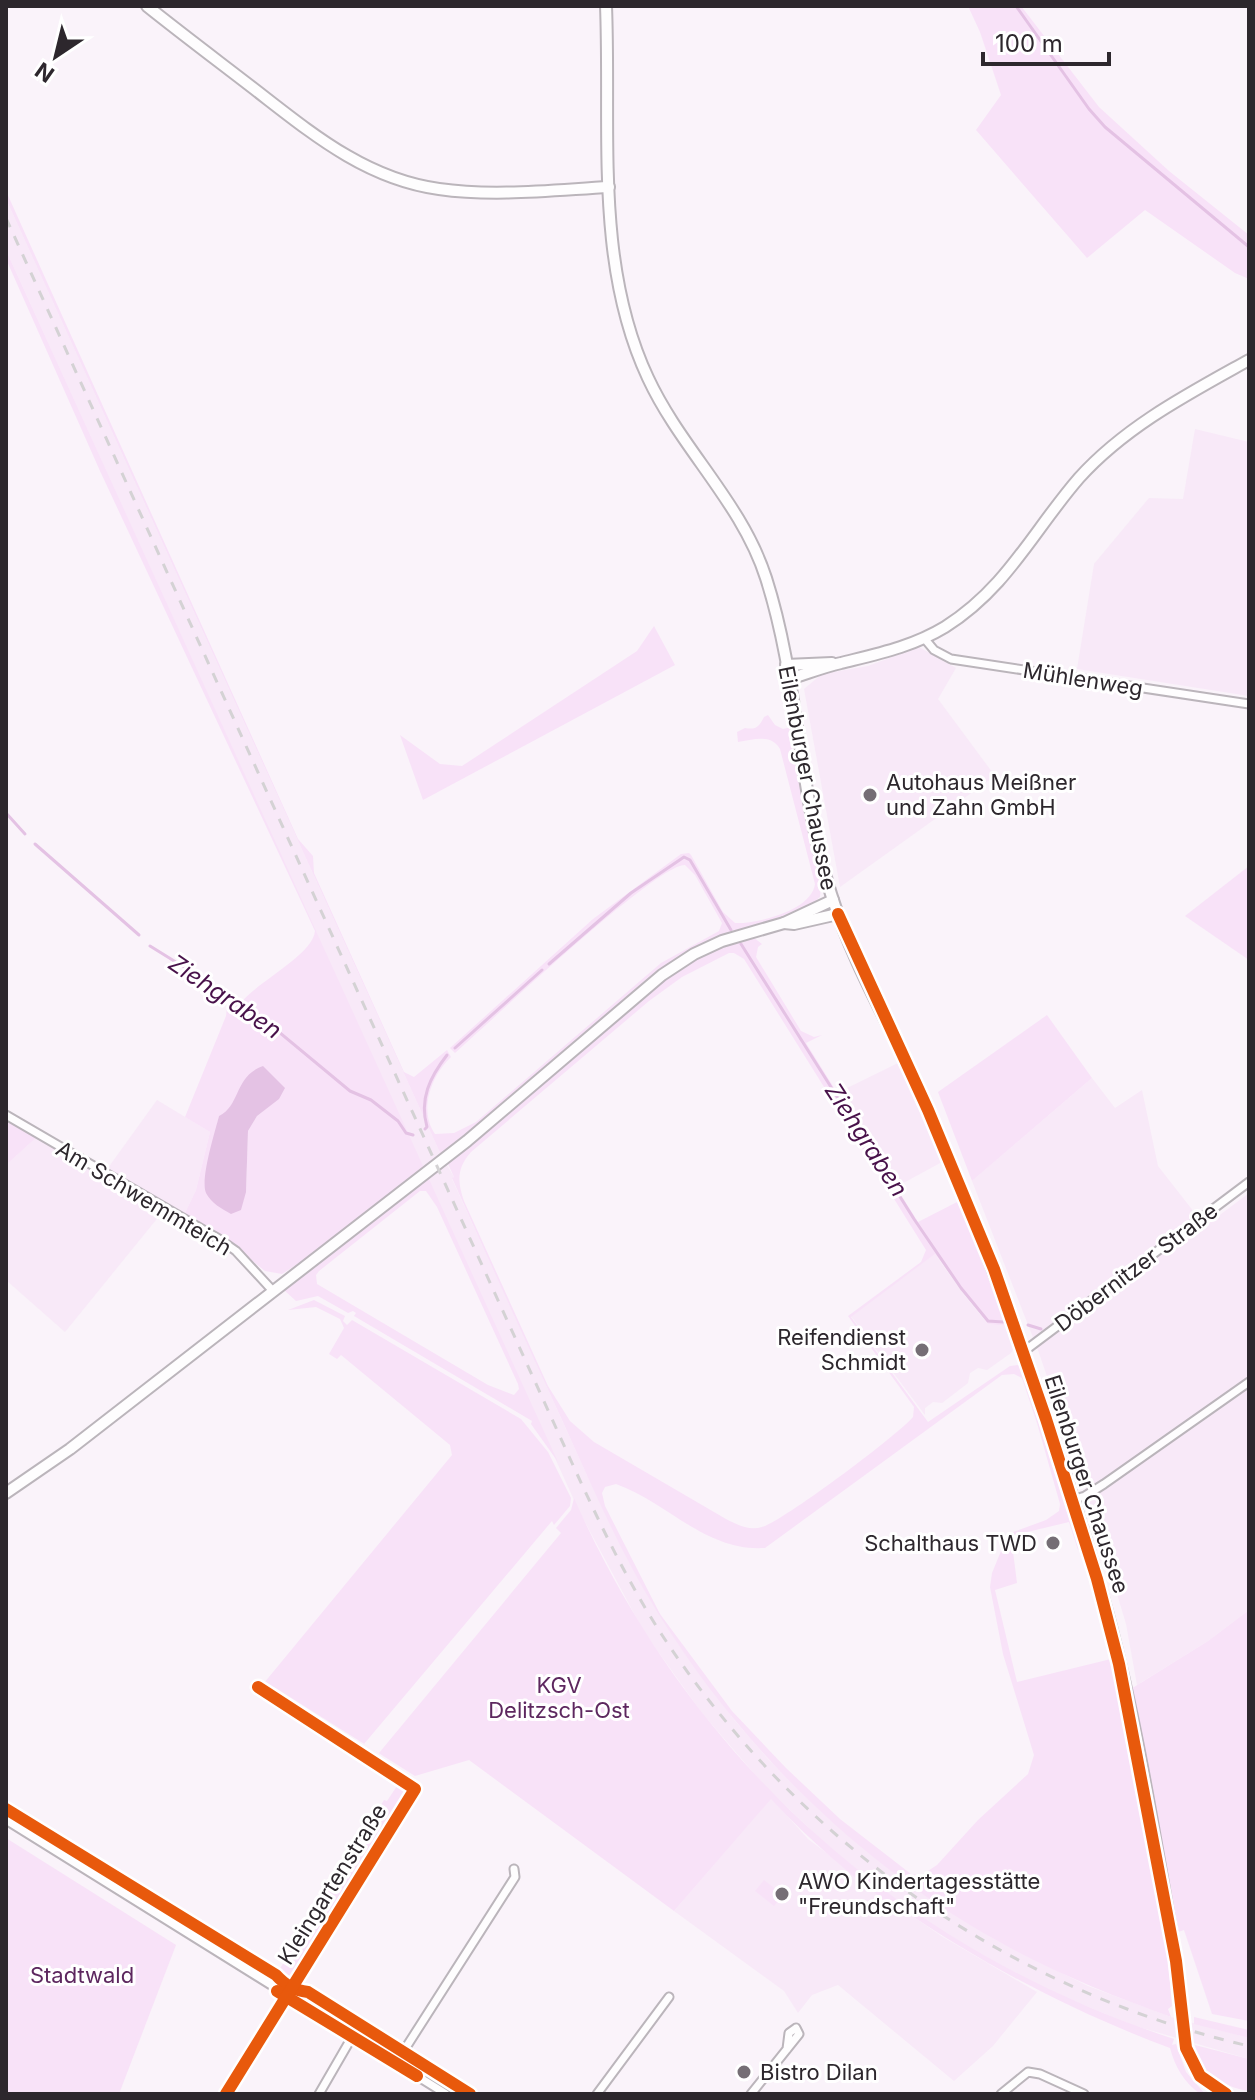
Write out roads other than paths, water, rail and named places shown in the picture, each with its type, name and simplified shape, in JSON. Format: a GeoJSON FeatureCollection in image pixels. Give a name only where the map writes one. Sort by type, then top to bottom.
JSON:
{"type":"FeatureCollection","features":[{"type":"Feature","properties":{"kind":"main road"},"geometry":{"type":"LineString","coordinates":[[147,6],[303,127],[336,150],[383,174],[439,189],[478,192],[609,187]]}},
{"type":"Feature","properties":{"kind":"main road","name":"Eilenburger Chaussee"},"geometry":{"type":"LineString","coordinates":[[606,6],[609,187],[614,265],[631,335],[660,402],[735,512],[758,556],[770,590],[819,853],[833,900],[928,1110],[994,1269],[1072,1500],[1106,1610],[1134,1733],[1176,1961],[1186,2048],[1200,2076],[1226,2094]]}},
{"type":"Feature","properties":{"kind":"main road"},"geometry":{"type":"LineString","coordinates":[[789,679],[924,638],[963,615],[1002,580],[1078,480],[1120,438],[1249,360]]}},
{"type":"Feature","properties":{"kind":"main road"},"geometry":{"type":"LineString","coordinates":[[786,665],[838,663]]}},
{"type":"Feature","properties":{"kind":"main road"},"geometry":{"type":"LineString","coordinates":[[6,1493],[70,1449],[478,1131],[671,969],[722,941],[784,923],[833,900]]}},
{"type":"Feature","properties":{"kind":"main road"},"geometry":{"type":"LineString","coordinates":[[784,923],[794,924],[838,914]]}},
{"type":"Feature","properties":{"kind":"street","name":"Mühlenweg"},"geometry":{"type":"LineString","coordinates":[[924,638],[934,650],[951,659],[1249,704]]}},
{"type":"Feature","properties":{"kind":"street","name":"Am Schwemmteich"},"geometry":{"type":"LineString","coordinates":[[6,1115],[219,1239],[236,1251],[273,1291]]}},
{"type":"Feature","properties":{"kind":"street","name":"Döbernitzer Straße"},"geometry":{"type":"LineString","coordinates":[[1023,1352],[1249,1182]]}},
{"type":"Feature","properties":{"kind":"street"},"geometry":{"type":"LineString","coordinates":[[1072,1500],[1085,1496],[1249,1382]]}},
{"type":"Feature","properties":{"kind":"street","name":"Kleingartenstraße"},"geometry":{"type":"LineString","coordinates":[[258,1687],[415,1789],[286,1996]]}},
{"type":"Feature","properties":{"kind":"street"},"geometry":{"type":"LineString","coordinates":[[6,1820],[446,2094]]}},
{"type":"Feature","properties":{"kind":"street"},"geometry":{"type":"LineString","coordinates":[[396,2063],[515,1877],[514,1869]]}},
{"type":"Feature","properties":{"kind":"street"},"geometry":{"type":"LineString","coordinates":[[226,2094],[286,1996]]}},
{"type":"Feature","properties":{"kind":"street"},"geometry":{"type":"LineString","coordinates":[[597,2094],[669,1997]]}},
{"type":"Feature","properties":{"kind":"street"},"geometry":{"type":"LineString","coordinates":[[319,2094],[352,2037]]}},
{"type":"Feature","properties":{"kind":"street"},"geometry":{"type":"LineString","coordinates":[[751,2094],[787,2049]]}},
{"type":"Feature","properties":{"kind":"street"},"geometry":{"type":"LineString","coordinates":[[1001,2094],[1028,2072],[1040,2074],[1084,2094]]}},
{"type":"Feature","properties":{"kind":"waterway"},"geometry":{"type":"LineString","coordinates":[[1016,6],[1105,127],[1249,247]]}},
{"type":"Feature","properties":{"kind":"waterway","name":"Ziehgraben"},"geometry":{"type":"LineString","coordinates":[[6,813],[25,834]]}},
{"type":"Feature","properties":{"kind":"waterway","name":"Ziehgraben"},"geometry":{"type":"LineString","coordinates":[[35,844],[139,935]]}},
{"type":"Feature","properties":{"kind":"waterway","name":"Ziehgraben"},"geometry":{"type":"LineString","coordinates":[[549,964],[631,893],[684,857],[690,860],[731,930]]}},
{"type":"Feature","properties":{"kind":"waterway","name":"Ziehgraben"},"geometry":{"type":"LineString","coordinates":[[741,944],[914,1219],[961,1288],[988,1321],[1003,1322]]}},
{"type":"Feature","properties":{"kind":"waterway","name":"Ziehgraben"},"geometry":{"type":"LineString","coordinates":[[150,946],[250,1008],[350,1091],[371,1100],[398,1121],[406,1133],[413,1135]]}},
{"type":"Feature","properties":{"kind":"waterway","name":"Ziehgraben"},"geometry":{"type":"LineString","coordinates":[[455,1048],[542,970]]}},
{"type":"Feature","properties":{"kind":"waterway","name":"Ziehgraben"},"geometry":{"type":"LineString","coordinates":[[425,1129],[425,1098],[447,1055]]}},
{"type":"Feature","properties":{"kind":"waterway","name":"Ziehgraben"},"geometry":{"type":"LineString","coordinates":[[1028,1325],[1041,1329]]}},
{"type":"Feature","properties":{"kind":"railway"},"geometry":{"type":"LineString","coordinates":[[6,218],[582,1485],[625,1572],[662,1635],[716,1710],[777,1779],[844,1841],[916,1897],[993,1946],[1074,1987],[1160,2021],[1249,2046]]}},
{"type":"Feature","properties":{"kind":"place","name":"Autohaus Meißner und Zahn GmbH"},"geometry":{"type":"Point","coordinates":[870,795]}},
{"type":"Feature","properties":{"kind":"place","name":"Reifendienst Schmidt"},"geometry":{"type":"Point","coordinates":[922,1350]}},
{"type":"Feature","properties":{"kind":"place","name":"Schalthaus TWD"},"geometry":{"type":"Point","coordinates":[1053,1543]}},
{"type":"Feature","properties":{"kind":"place","name":"AWO Kindertagesstätte \"Freundschaft\""},"geometry":{"type":"Point","coordinates":[782,1894]}},
{"type":"Feature","properties":{"kind":"place","name":"Bistro Dilan"},"geometry":{"type":"Point","coordinates":[744,2072]}},
{"type":"Feature","properties":{"kind":"park label","name":"KGV Delitzsch-Ost"},"geometry":{"type":"Point","coordinates":[559,1698]}},
{"type":"Feature","properties":{"kind":"park label","name":"Stadtwald"},"geometry":{"type":"Point","coordinates":[82,1975]}}]}
